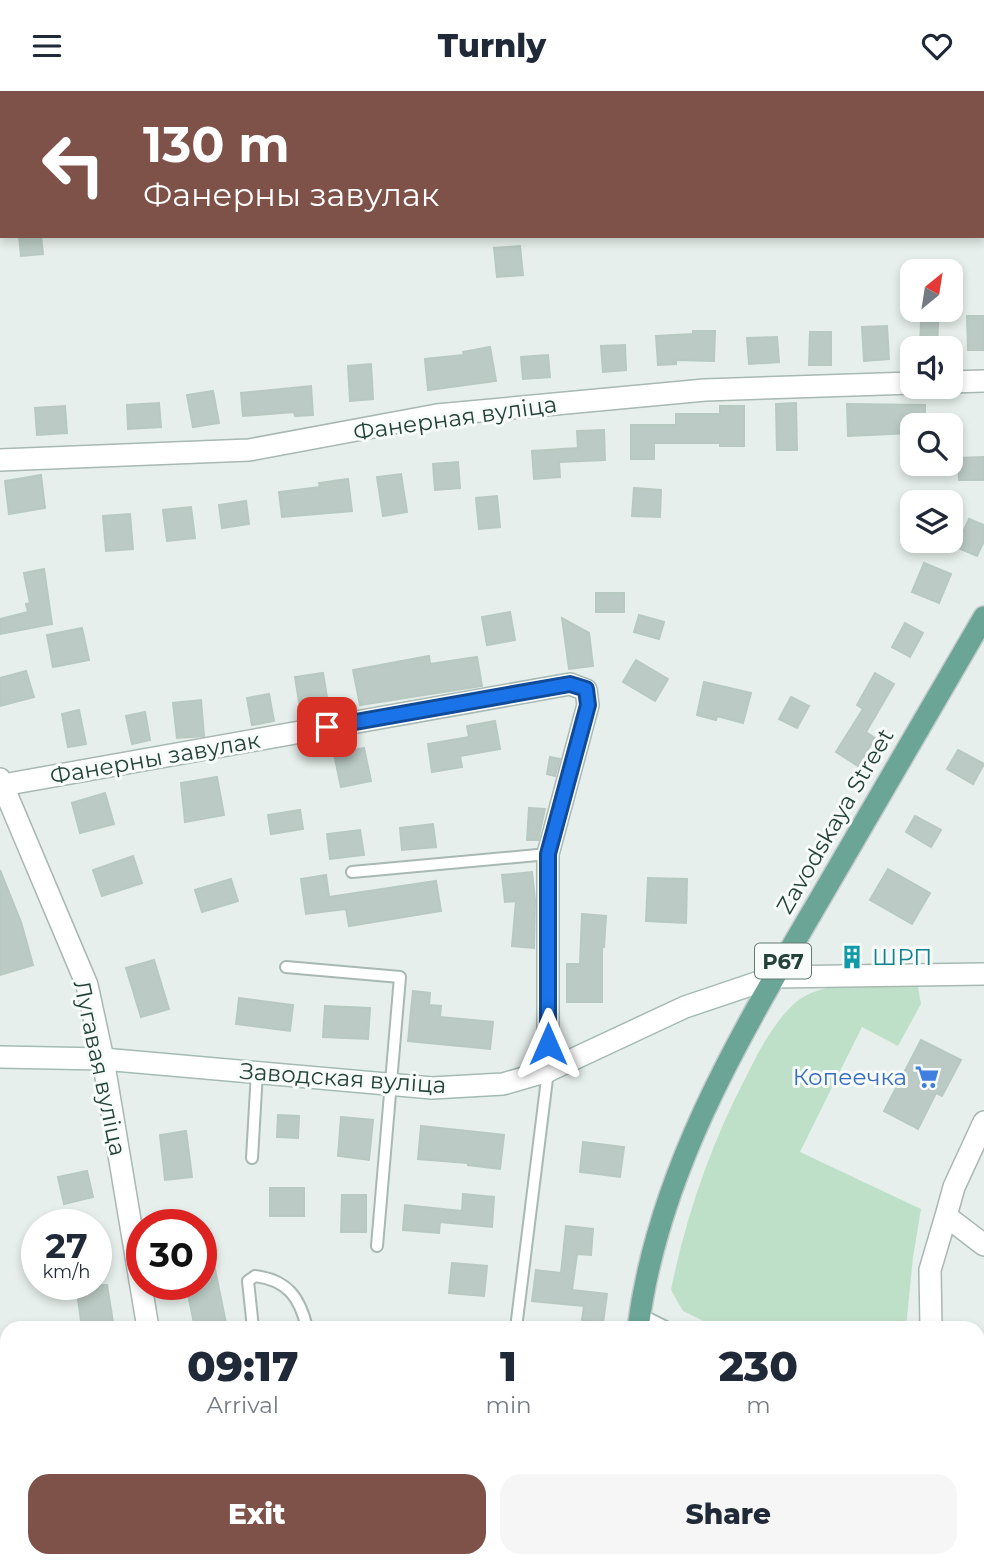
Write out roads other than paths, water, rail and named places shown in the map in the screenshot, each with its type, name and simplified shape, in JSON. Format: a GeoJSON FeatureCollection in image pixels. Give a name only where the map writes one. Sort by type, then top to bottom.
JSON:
{"type":"FeatureCollection","features":[{"type":"Feature","properties":{"kind":"main road","name":"Zavodskaya Street"},"geometry":{"type":"LineString","coordinates":[[639,1321],[656,1233],[686,1148],[774,977],[984,617]]}},
{"type":"Feature","properties":{"kind":"street"},"geometry":{"type":"LineString","coordinates":[[963,381],[984,380]]}},
{"type":"Feature","properties":{"kind":"street","name":"Фанерная вуліца"},"geometry":{"type":"LineString","coordinates":[[0,460],[249,450],[438,415],[705,390],[900,383]]}},
{"type":"Feature","properties":{"kind":"street","name":"Фанерны завулак"},"geometry":{"type":"LineString","coordinates":[[1,782],[570,684],[586,689],[588,705],[548,854],[548,1071]]}},
{"type":"Feature","properties":{"kind":"street","name":"Лугавая вуліца"},"geometry":{"type":"LineString","coordinates":[[1,782],[87,985],[103,1059],[147,1321]]}},
{"type":"Feature","properties":{"kind":"street","name":"Заводская вуліца"},"geometry":{"type":"LineString","coordinates":[[0,1057],[103,1059],[432,1088],[503,1084],[548,1071],[685,1007],[774,977],[984,974]]}},
{"type":"Feature","properties":{"kind":"street"},"geometry":{"type":"LineString","coordinates":[[931,1321],[930,1270],[954,1187],[984,1122]]}},
{"type":"Feature","properties":{"kind":"street"},"geometry":{"type":"LineString","coordinates":[[946,1216],[984,1245]]}},
{"type":"Feature","properties":{"kind":"lane"},"geometry":{"type":"LineString","coordinates":[[352,872],[548,854]]}},
{"type":"Feature","properties":{"kind":"lane"},"geometry":{"type":"LineString","coordinates":[[286,967],[400,977],[377,1246]]}},
{"type":"Feature","properties":{"kind":"lane"},"geometry":{"type":"LineString","coordinates":[[517,1321],[548,1071]]}},
{"type":"Feature","properties":{"kind":"lane"},"geometry":{"type":"LineString","coordinates":[[252,1157],[257,1072]]}},
{"type":"Feature","properties":{"kind":"lane"},"geometry":{"type":"LineString","coordinates":[[252,1321],[248,1281],[255,1276],[266,1277],[286,1286],[302,1307],[305,1321]]}},
{"type":"Feature","properties":{"kind":"place","name":"ШРП"},"geometry":{"type":"Point","coordinates":[852,957]}},
{"type":"Feature","properties":{"kind":"place","name":"Копеечка"},"geometry":{"type":"Point","coordinates":[927,1077]}}]}
